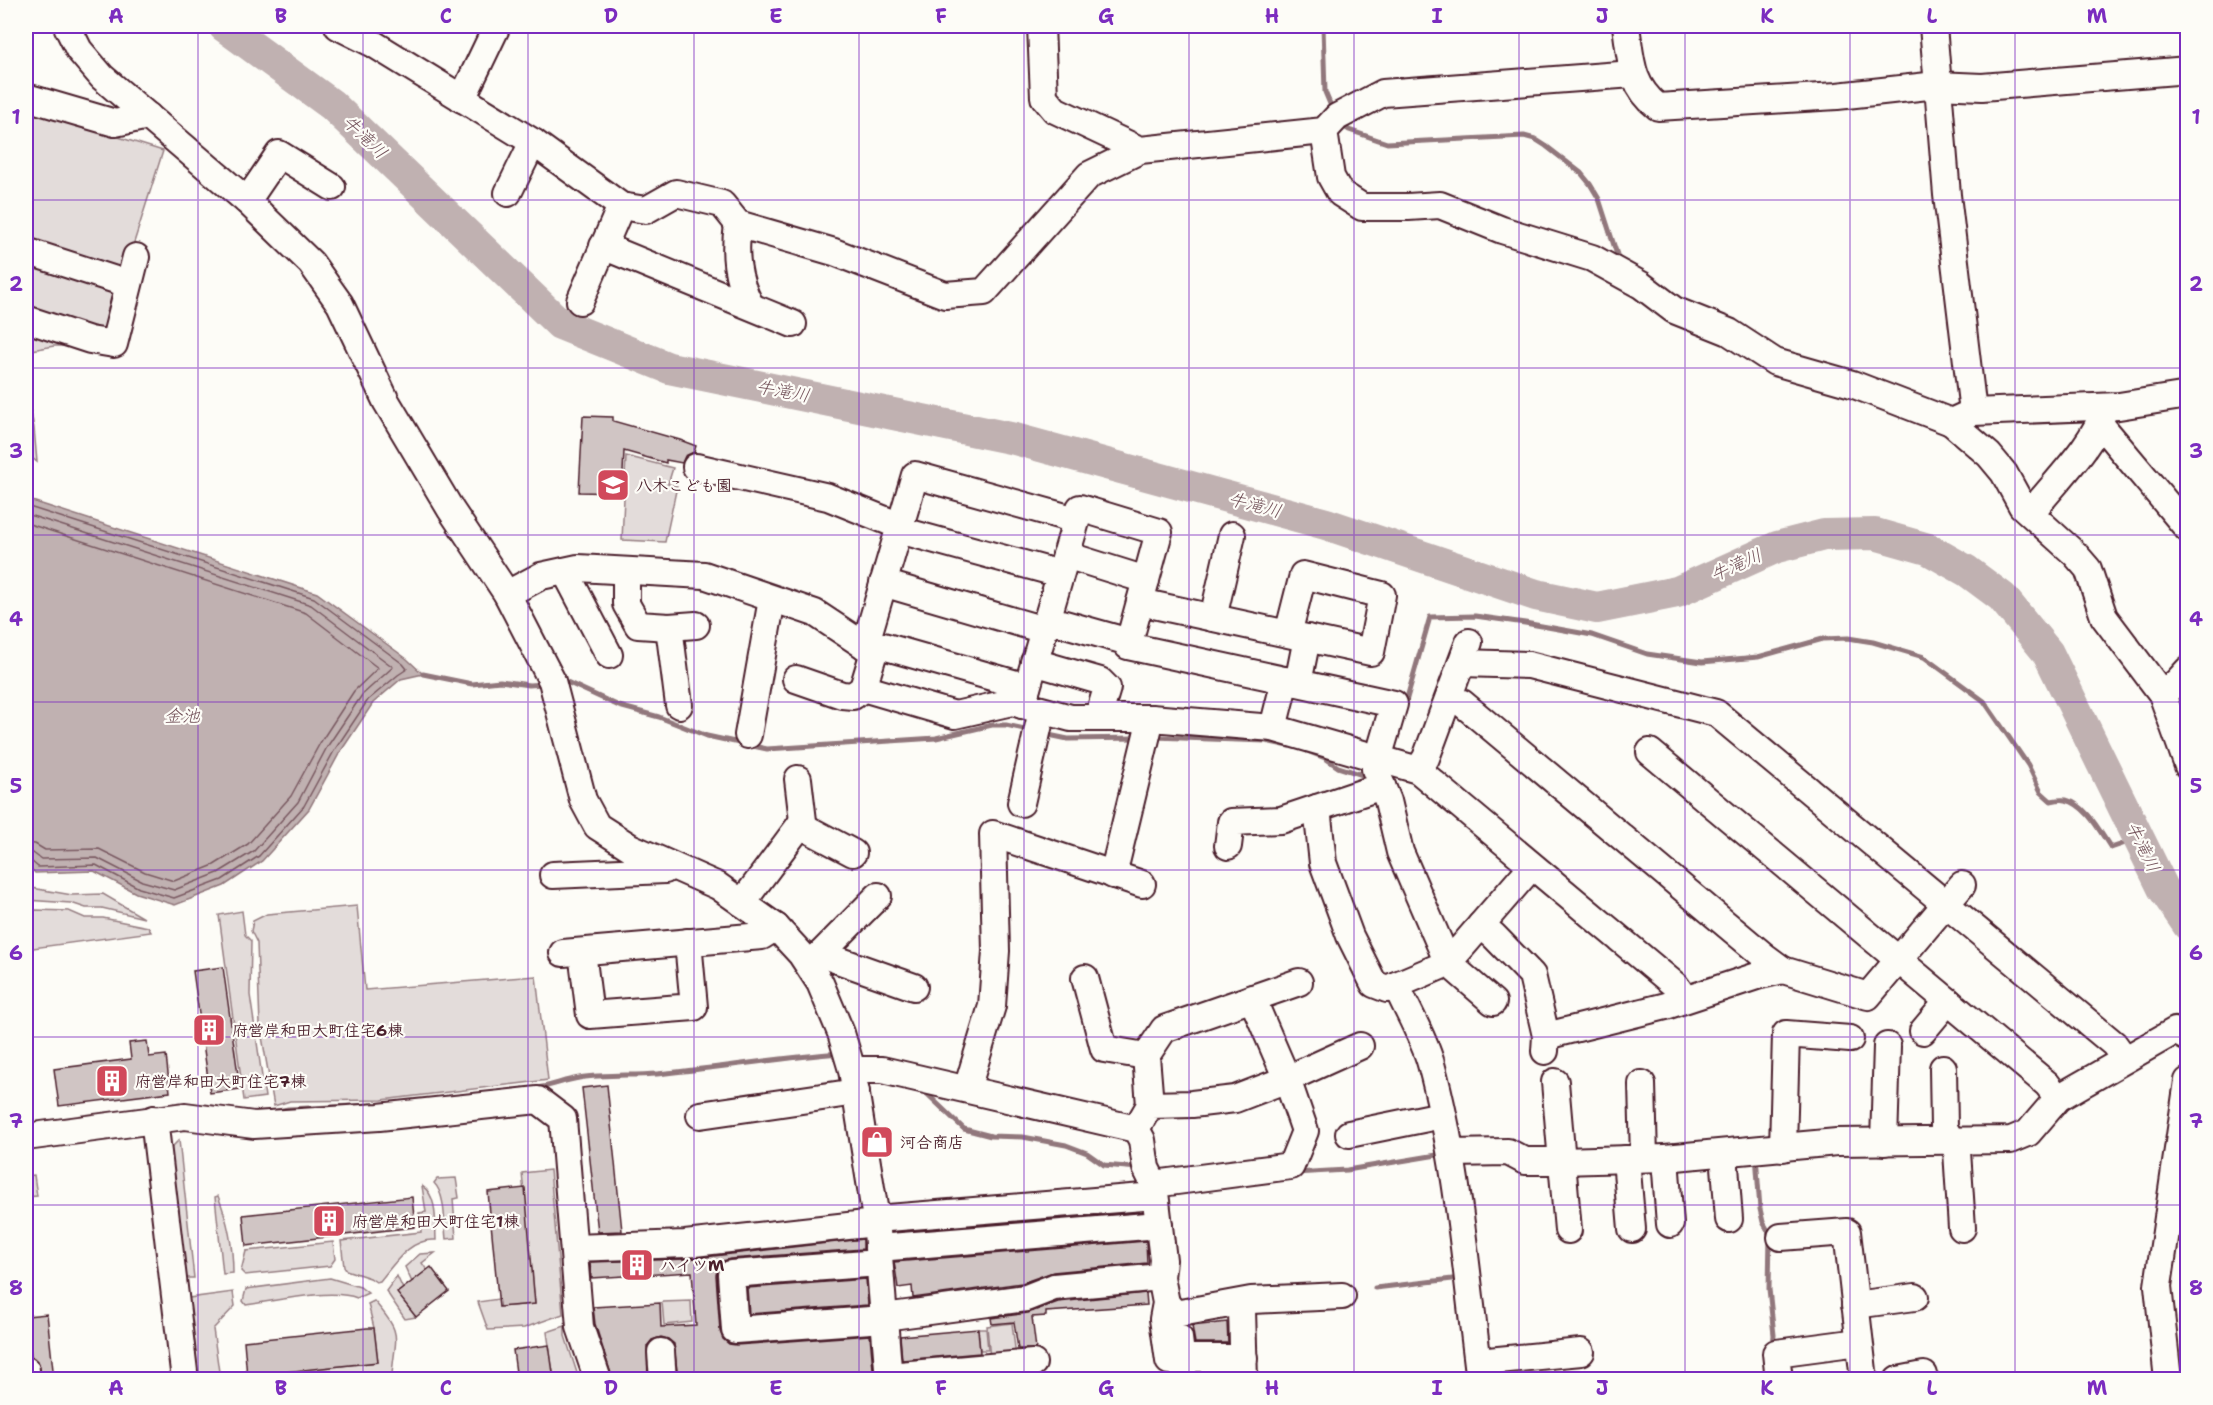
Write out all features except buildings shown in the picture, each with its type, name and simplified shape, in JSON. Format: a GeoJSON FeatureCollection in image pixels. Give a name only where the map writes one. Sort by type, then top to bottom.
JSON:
{"type":"FeatureCollection","features":[{"type":"Feature","properties":{"kind":"street"},"geometry":{"type":"LineString","coordinates":[[68,26],[79,50],[102,77],[247,201],[311,263],[340,303],[386,401],[451,510],[507,594],[552,681],[582,800],[597,826],[630,847],[718,886],[776,927],[815,960],[914,987]]}},
{"type":"Feature","properties":{"kind":"street"},"geometry":{"type":"LineString","coordinates":[[338,26],[372,43],[533,142],[621,206],[646,210],[676,193],[722,204],[738,224],[834,252],[945,295],[984,292],[1089,175],[1140,150],[1324,131],[1337,117],[1383,93],[1633,74]]}},
{"type":"Feature","properties":{"kind":"street"},"geometry":{"type":"LineString","coordinates":[[462,99],[497,26]]}},
{"type":"Feature","properties":{"kind":"street"},"geometry":{"type":"LineString","coordinates":[[1041,26],[1044,97],[1055,110],[1140,150]]}},
{"type":"Feature","properties":{"kind":"street"},"geometry":{"type":"LineString","coordinates":[[1626,26],[1633,74],[1645,97],[1658,108],[1837,96],[1937,85],[1982,87],[2187,70]]}},
{"type":"Feature","properties":{"kind":"street"},"geometry":{"type":"LineString","coordinates":[[1933,26],[1962,417],[2004,473],[2022,506],[2075,554],[2088,569],[2104,617],[2162,694],[2187,766]]}},
{"type":"Feature","properties":{"kind":"street"},"geometry":{"type":"LineString","coordinates":[[26,97],[115,123],[148,116]]}},
{"type":"Feature","properties":{"kind":"street"},"geometry":{"type":"LineString","coordinates":[[1324,131],[1331,177],[1340,193],[1362,207],[1440,205],[1502,230],[1592,258],[1641,285],[1674,310],[1729,332],[1775,362],[1962,417],[2103,415],[2187,395]]}},
{"type":"Feature","properties":{"kind":"street"},"geometry":{"type":"LineString","coordinates":[[508,193],[533,142]]}},
{"type":"Feature","properties":{"kind":"street"},"geometry":{"type":"LineString","coordinates":[[247,201],[279,154],[332,188]]}},
{"type":"Feature","properties":{"kind":"street"},"geometry":{"type":"LineString","coordinates":[[580,301],[621,206]]}},
{"type":"Feature","properties":{"kind":"street"},"geometry":{"type":"LineString","coordinates":[[738,224],[735,246],[737,272],[742,291],[750,305]]}},
{"type":"Feature","properties":{"kind":"street"},"geometry":{"type":"LineString","coordinates":[[603,246],[793,324]]}},
{"type":"Feature","properties":{"kind":"street"},"geometry":{"type":"LineString","coordinates":[[26,251],[128,284]]}},
{"type":"Feature","properties":{"kind":"street"},"geometry":{"type":"LineString","coordinates":[[26,319],[90,340],[114,344],[136,257]]}},
{"type":"Feature","properties":{"kind":"street"},"geometry":{"type":"LineString","coordinates":[[2034,509],[2103,415]]}},
{"type":"Feature","properties":{"kind":"street"},"geometry":{"type":"LineString","coordinates":[[2103,415],[2187,529]]}},
{"type":"Feature","properties":{"kind":"street"},"geometry":{"type":"LineString","coordinates":[[696,467],[828,497],[900,528],[1063,565],[1143,591],[1213,618],[1298,636],[1291,682],[1273,728]]}},
{"type":"Feature","properties":{"kind":"street"},"geometry":{"type":"LineString","coordinates":[[796,679],[842,695],[853,696],[863,688],[883,583],[915,474],[1076,520]]}},
{"type":"Feature","properties":{"kind":"street"},"geometry":{"type":"LineString","coordinates":[[1021,803],[1035,662],[1080,508],[1159,532],[1128,646],[1394,704],[1376,759],[1375,769],[1388,801],[1400,852],[1448,963],[1493,1002]]}},
{"type":"Feature","properties":{"kind":"street"},"geometry":{"type":"LineString","coordinates":[[1213,618],[1232,535]]}},
{"type":"Feature","properties":{"kind":"street"},"geometry":{"type":"LineString","coordinates":[[507,594],[541,576],[578,568],[704,575],[815,613],[869,649],[883,646],[1071,718],[1151,718],[1273,728],[1418,770],[1676,986],[1685,999]]}},
{"type":"Feature","properties":{"kind":"street"},"geometry":{"type":"LineString","coordinates":[[566,571],[609,655]]}},
{"type":"Feature","properties":{"kind":"street"},"geometry":{"type":"LineString","coordinates":[[626,571],[626,604],[638,625],[669,627],[696,625]]}},
{"type":"Feature","properties":{"kind":"street"},"geometry":{"type":"LineString","coordinates":[[883,583],[1131,634]]}},
{"type":"Feature","properties":{"kind":"street"},"geometry":{"type":"LineString","coordinates":[[748,735],[772,599]]}},
{"type":"Feature","properties":{"kind":"street"},"geometry":{"type":"LineString","coordinates":[[669,627],[679,705]]}},
{"type":"Feature","properties":{"kind":"street"},"geometry":{"type":"LineString","coordinates":[[1418,770],[1426,758],[1465,653],[1529,665],[1716,713],[1954,895],[2035,964],[2114,1044],[2125,1059]]}},
{"type":"Feature","properties":{"kind":"street"},"geometry":{"type":"LineString","coordinates":[[1035,662],[1100,681],[1107,688],[1098,718]]}},
{"type":"Feature","properties":{"kind":"street"},"geometry":{"type":"LineString","coordinates":[[2162,694],[2178,682],[2187,670]]}},
{"type":"Feature","properties":{"kind":"street"},"geometry":{"type":"LineString","coordinates":[[863,688],[956,715],[1012,702],[1030,701]]}},
{"type":"Feature","properties":{"kind":"street"},"geometry":{"type":"LineString","coordinates":[[1449,698],[1462,704],[1783,970],[1868,996],[1954,895]]}},
{"type":"Feature","properties":{"kind":"street"},"geometry":{"type":"LineString","coordinates":[[1113,875],[1151,718]]}},
{"type":"Feature","properties":{"kind":"street"},"geometry":{"type":"LineString","coordinates":[[1650,752],[2047,1084],[2058,1098]]}},
{"type":"Feature","properties":{"kind":"street"},"geometry":{"type":"LineString","coordinates":[[742,903],[803,821],[798,779]]}},
{"type":"Feature","properties":{"kind":"street"},"geometry":{"type":"LineString","coordinates":[[1228,846],[1231,822],[1281,820],[1382,786]]}},
{"type":"Feature","properties":{"kind":"street"},"geometry":{"type":"LineString","coordinates":[[1317,808],[1323,863],[1350,936],[1374,984],[1387,989],[1448,963],[1532,866]]}},
{"type":"Feature","properties":{"kind":"street"},"geometry":{"type":"LineString","coordinates":[[800,825],[853,853]]}},
{"type":"Feature","properties":{"kind":"street"},"geometry":{"type":"LineString","coordinates":[[967,1089],[992,1006],[996,951],[993,834],[1142,884]]}},
{"type":"Feature","properties":{"kind":"street"},"geometry":{"type":"LineString","coordinates":[[553,875],[665,870],[670,865]]}},
{"type":"Feature","properties":{"kind":"street"},"geometry":{"type":"LineString","coordinates":[[815,960],[878,896]]}},
{"type":"Feature","properties":{"kind":"street"},"geometry":{"type":"LineString","coordinates":[[1481,925],[1532,975],[1545,1045],[1757,976],[1783,970]]}},
{"type":"Feature","properties":{"kind":"street"},"geometry":{"type":"LineString","coordinates":[[688,942],[694,1007],[590,1015],[572,952],[688,942],[762,936],[776,927]]}},
{"type":"Feature","properties":{"kind":"street"},"geometry":{"type":"LineString","coordinates":[[815,960],[820,983],[841,1033],[854,1081],[876,1219],[889,1378],[1034,1363]]}},
{"type":"Feature","properties":{"kind":"street"},"geometry":{"type":"LineString","coordinates":[[1085,978],[1104,1049],[1146,1056]]}},
{"type":"Feature","properties":{"kind":"street"},"geometry":{"type":"LineString","coordinates":[[1136,1129],[1150,1105],[1146,1056],[1164,1029],[1299,982]]}},
{"type":"Feature","properties":{"kind":"street"},"geometry":{"type":"LineString","coordinates":[[1396,985],[1430,1062],[1442,1115],[1450,1153],[1470,1290],[1479,1371],[1581,1352]]}},
{"type":"Feature","properties":{"kind":"street"},"geometry":{"type":"LineString","coordinates":[[574,1248],[685,1244],[866,1224],[876,1219],[1155,1191],[1291,1167],[1305,1131],[1287,1079],[1252,999]]}},
{"type":"Feature","properties":{"kind":"street"},"geometry":{"type":"LineString","coordinates":[[1923,1031],[1948,1001]]}},
{"type":"Feature","properties":{"kind":"street"},"geometry":{"type":"LineString","coordinates":[[1450,1153],[1508,1152],[1525,1161],[1561,1161],[1724,1153],[1837,1142],[2011,1140],[2028,1133],[2058,1098],[2125,1059],[2175,1031],[2187,1038]]}},
{"type":"Feature","properties":{"kind":"street"},"geometry":{"type":"LineString","coordinates":[[1783,1148],[1786,1034],[1850,1039]]}},
{"type":"Feature","properties":{"kind":"street"},"geometry":{"type":"LineString","coordinates":[[1150,1105],[1192,1104],[1235,1099],[1287,1079],[1360,1046]]}},
{"type":"Feature","properties":{"kind":"street"},"geometry":{"type":"LineString","coordinates":[[1884,1142],[1887,1046]]}},
{"type":"Feature","properties":{"kind":"street"},"geometry":{"type":"LineString","coordinates":[[1943,1068],[1944,1128],[1957,1151],[1962,1228]]}},
{"type":"Feature","properties":{"kind":"street"},"geometry":{"type":"LineString","coordinates":[[700,1115],[854,1081],[882,1070],[1136,1129],[1142,1140],[1146,1168],[1155,1191],[1163,1260],[1161,1277],[1170,1308],[1178,1366],[1244,1369],[1242,1310]]}},
{"type":"Feature","properties":{"kind":"street"},"geometry":{"type":"LineString","coordinates":[[2168,1380],[2158,1286],[2187,1081]]}},
{"type":"Feature","properties":{"kind":"street"},"geometry":{"type":"LineString","coordinates":[[1555,1082],[1568,1230]]}},
{"type":"Feature","properties":{"kind":"street"},"geometry":{"type":"LineString","coordinates":[[1632,1229],[1645,1158],[1642,1084]]}},
{"type":"Feature","properties":{"kind":"street"},"geometry":{"type":"LineString","coordinates":[[26,1137],[185,1116],[254,1125],[380,1117],[538,1101],[563,1119],[580,1327],[598,1380]]}},
{"type":"Feature","properties":{"kind":"street"},"geometry":{"type":"LineString","coordinates":[[1349,1134],[1442,1115]]}},
{"type":"Feature","properties":{"kind":"street"},"geometry":{"type":"LineString","coordinates":[[154,1119],[185,1380]]}},
{"type":"Feature","properties":{"kind":"street"},"geometry":{"type":"LineString","coordinates":[[1724,1153],[1730,1218]]}},
{"type":"Feature","properties":{"kind":"street"},"geometry":{"type":"LineString","coordinates":[[1645,1158],[1670,1224]]}},
{"type":"Feature","properties":{"kind":"street"},"geometry":{"type":"LineString","coordinates":[[1159,1225],[1059,1245],[971,1232],[878,1255],[731,1274],[735,1330],[884,1318],[1026,1298],[1054,1287],[1161,1277]]}},
{"type":"Feature","properties":{"kind":"street"},"geometry":{"type":"LineString","coordinates":[[1780,1237],[1822,1225],[1847,1233],[1864,1380]]}},
{"type":"Feature","properties":{"kind":"street"},"geometry":{"type":"LineString","coordinates":[[1170,1308],[1251,1300],[1342,1296]]}},
{"type":"Feature","properties":{"kind":"street"},"geometry":{"type":"LineString","coordinates":[[1855,1305],[1916,1297]]}},
{"type":"Feature","properties":{"kind":"street"},"geometry":{"type":"LineString","coordinates":[[1779,1380],[1776,1353],[1859,1342]]}},
{"type":"Feature","properties":{"kind":"street"},"geometry":{"type":"LineString","coordinates":[[662,1352],[663,1380]]}},
{"type":"Feature","properties":{"kind":"street"},"geometry":{"type":"LineString","coordinates":[[26,1370],[26,1379]]}},
{"type":"Feature","properties":{"kind":"street"},"geometry":{"type":"LineString","coordinates":[[1899,1380],[1924,1375]]}},
{"type":"Feature","properties":{"kind":"shaded area"},"geometry":{"type":"Polygon","coordinates":[[[26,108],[163,151],[124,274],[26,244],[26,108]]]}},
{"type":"Feature","properties":{"kind":"shaded area"},"geometry":{"type":"Polygon","coordinates":[[[26,260],[121,292],[106,339],[26,313],[26,260]]]}},
{"type":"Feature","properties":{"kind":"shaded area"},"geometry":{"type":"Polygon","coordinates":[[[26,328],[73,346],[54,346],[26,351],[26,328]]]}},
{"type":"Feature","properties":{"kind":"shaded area"},"geometry":{"type":"Polygon","coordinates":[[[26,385],[34,428],[37,462],[26,453],[26,385]]]}},
{"type":"Feature","properties":{"kind":"shaded area"},"geometry":{"type":"Polygon","coordinates":[[[626,456],[673,468],[668,484],[677,486],[665,542],[622,540],[626,456]]]}},
{"type":"Feature","properties":{"kind":"shaded area"},"geometry":{"type":"Polygon","coordinates":[[[26,887],[72,895],[103,894],[144,918],[102,908],[86,908],[71,903],[26,900],[26,887]]]}},
{"type":"Feature","properties":{"kind":"shaded area"},"geometry":{"type":"Polygon","coordinates":[[[357,906],[365,990],[536,976],[548,1080],[382,1100],[290,1101],[274,1106],[260,1025],[257,943],[251,931],[253,921],[267,914],[357,906]]]}},
{"type":"Feature","properties":{"kind":"shaded area"},"geometry":{"type":"Polygon","coordinates":[[[35,910],[69,911],[85,918],[103,918],[148,927],[151,932],[26,949],[25,933],[28,918],[35,910]]]}},
{"type":"Feature","properties":{"kind":"shaded area"},"geometry":{"type":"Polygon","coordinates":[[[242,911],[245,935],[251,941],[250,995],[265,1097],[244,1100],[219,915],[242,911]]]}},
{"type":"Feature","properties":{"kind":"shaded area"},"geometry":{"type":"Polygon","coordinates":[[[179,1140],[194,1278],[186,1278],[171,1148],[179,1140]]]}},
{"type":"Feature","properties":{"kind":"shaded area"},"geometry":{"type":"Polygon","coordinates":[[[550,1170],[563,1314],[524,1328],[488,1330],[478,1302],[498,1299],[499,1307],[535,1304],[522,1173],[550,1170]]]}},
{"type":"Feature","properties":{"kind":"shaded area"},"geometry":{"type":"Polygon","coordinates":[[[34,1175],[37,1196],[26,1197],[26,1176],[34,1175]]]}},
{"type":"Feature","properties":{"kind":"shaded area"},"geometry":{"type":"Polygon","coordinates":[[[456,1178],[459,1198],[453,1199],[456,1238],[446,1239],[443,1202],[434,1183],[437,1179],[456,1178]]]}},
{"type":"Feature","properties":{"kind":"shaded area"},"geometry":{"type":"Polygon","coordinates":[[[422,1186],[431,1196],[433,1203],[436,1240],[427,1240],[411,1247],[380,1281],[376,1282],[346,1270],[341,1241],[421,1232],[419,1213],[426,1212],[422,1186]]]}},
{"type":"Feature","properties":{"kind":"shaded area"},"geometry":{"type":"Polygon","coordinates":[[[218,1196],[229,1234],[233,1273],[223,1274],[215,1197],[218,1196]]]}},
{"type":"Feature","properties":{"kind":"shaded area"},"geometry":{"type":"Polygon","coordinates":[[[333,1242],[335,1259],[330,1266],[245,1275],[241,1271],[246,1251],[333,1242]]]}},
{"type":"Feature","properties":{"kind":"shaded area"},"geometry":{"type":"Polygon","coordinates":[[[435,1253],[422,1263],[427,1270],[412,1282],[405,1267],[420,1254],[435,1253]]]}},
{"type":"Feature","properties":{"kind":"shaded area"},"geometry":{"type":"Polygon","coordinates":[[[397,1276],[403,1289],[398,1294],[416,1317],[405,1319],[386,1291],[397,1276]]]}},
{"type":"Feature","properties":{"kind":"shaded area"},"geometry":{"type":"Polygon","coordinates":[[[330,1278],[360,1287],[368,1293],[357,1298],[333,1294],[246,1305],[243,1301],[246,1289],[330,1278]]]}},
{"type":"Feature","properties":{"kind":"shaded area"},"geometry":{"type":"Polygon","coordinates":[[[233,1292],[235,1306],[213,1329],[220,1379],[199,1379],[189,1298],[233,1292]]]}},
{"type":"Feature","properties":{"kind":"shaded area"},"geometry":{"type":"Polygon","coordinates":[[[374,1301],[394,1329],[396,1343],[392,1375],[351,1380],[230,1380],[230,1377],[378,1362],[374,1328],[368,1304],[374,1301]]]}},
{"type":"Feature","properties":{"kind":"shaded area"},"geometry":{"type":"Polygon","coordinates":[[[691,1301],[692,1322],[664,1325],[662,1302],[691,1301]]]}},
{"type":"Feature","properties":{"kind":"shaded area"},"geometry":{"type":"Polygon","coordinates":[[[1012,1323],[1016,1357],[990,1359],[987,1326],[1012,1323]]]}},
{"type":"Feature","properties":{"kind":"shaded area"},"geometry":{"type":"Polygon","coordinates":[[[565,1326],[565,1336],[579,1379],[554,1379],[547,1332],[565,1326]]]}},
{"type":"Feature","properties":{"kind":"shaded area"},"geometry":{"type":"Polygon","coordinates":[[[978,1329],[986,1329],[988,1350],[980,1350],[978,1329]]]}},
{"type":"Feature","properties":{"kind":"water","name":"金池"},"geometry":{"type":"Polygon","coordinates":[[[26,499],[317,593],[407,659],[423,674],[401,679],[373,703],[339,754],[309,809],[262,861],[224,886],[175,905],[136,893],[94,871],[35,873],[26,863],[26,499]]]}},
{"type":"Feature","properties":{"kind":"waterway","name":"牛滝川"},"geometry":{"type":"LineString","coordinates":[[224,26],[332,105],[560,324],[669,368],[1015,439],[1326,524],[1536,595],[1597,608],[1677,592],[1777,547],[1824,535],[1875,534],[1928,549],[1967,571],[2002,597],[2048,653],[2163,888],[2188,925]]}},
{"type":"Feature","properties":{"kind":"waterway"},"geometry":{"type":"LineString","coordinates":[[1323,26],[1325,92],[1333,111]]}},
{"type":"Feature","properties":{"kind":"waterway"},"geometry":{"type":"LineString","coordinates":[[1340,124],[1349,130],[1387,143],[1524,136],[1535,139],[1581,173],[1590,184],[1599,199],[1620,264]]}},
{"type":"Feature","properties":{"kind":"waterway"},"geometry":{"type":"LineString","coordinates":[[1405,705],[1430,617],[1475,616],[1525,623],[1592,635],[1647,654],[1702,662],[1758,657],[1823,639],[1848,638],[1873,642],[1924,657],[1984,701],[2028,765],[2041,792],[2051,801],[2066,800],[2080,807],[2087,813],[2111,848],[2140,838]]}},
{"type":"Feature","properties":{"kind":"waterway"},"geometry":{"type":"LineString","coordinates":[[423,674],[472,684],[500,681],[529,685],[544,684]]}},
{"type":"Feature","properties":{"kind":"waterway"},"geometry":{"type":"LineString","coordinates":[[560,681],[567,682],[619,706],[659,717],[707,736],[767,749],[936,738],[992,725],[1006,725],[1029,730]]}},
{"type":"Feature","properties":{"kind":"waterway"},"geometry":{"type":"LineString","coordinates":[[1044,734],[1068,739],[1138,738]]}},
{"type":"Feature","properties":{"kind":"waterway"},"geometry":{"type":"LineString","coordinates":[[1154,737],[1266,741],[1289,746]]}},
{"type":"Feature","properties":{"kind":"waterway"},"geometry":{"type":"LineString","coordinates":[[1307,751],[1325,758],[1338,767],[1363,775]]}},
{"type":"Feature","properties":{"kind":"waterway"},"geometry":{"type":"LineString","coordinates":[[2188,794],[2184,812],[2188,826]]}},
{"type":"Feature","properties":{"kind":"waterway"},"geometry":{"type":"LineString","coordinates":[[2166,893],[2188,876]]}},
{"type":"Feature","properties":{"kind":"waterway"},"geometry":{"type":"LineString","coordinates":[[535,1088],[589,1077],[657,1074],[839,1053]]}},
{"type":"Feature","properties":{"kind":"waterway"},"geometry":{"type":"LineString","coordinates":[[922,1089],[964,1129],[991,1136],[1023,1137],[1066,1145],[1087,1153],[1104,1165],[1138,1168]]}},
{"type":"Feature","properties":{"kind":"waterway"},"geometry":{"type":"LineString","coordinates":[[273,1112],[288,1109],[374,1105]]}},
{"type":"Feature","properties":{"kind":"waterway"},"geometry":{"type":"LineString","coordinates":[[1294,1173],[1347,1170],[1443,1154]]}},
{"type":"Feature","properties":{"kind":"waterway"},"geometry":{"type":"LineString","coordinates":[[1756,1155],[1760,1209],[1763,1222],[1770,1234],[1769,1289],[1774,1335],[1773,1347]]}},
{"type":"Feature","properties":{"kind":"waterway"},"geometry":{"type":"LineString","coordinates":[[1375,1288],[1461,1278]]}},
{"type":"Feature","properties":{"kind":"place","name":"八木こども園"},"geometry":{"type":"Point","coordinates":[613,485]}},
{"type":"Feature","properties":{"kind":"place","name":"府営岸和田大町住宅6棟"},"geometry":{"type":"Point","coordinates":[209,1030]}},
{"type":"Feature","properties":{"kind":"place","name":"府営岸和田大町住宅7棟"},"geometry":{"type":"Point","coordinates":[112,1081]}},
{"type":"Feature","properties":{"kind":"place","name":"河合商店"},"geometry":{"type":"Point","coordinates":[877,1142]}},
{"type":"Feature","properties":{"kind":"place","name":"府営岸和田大町住宅1棟"},"geometry":{"type":"Point","coordinates":[329,1221]}},
{"type":"Feature","properties":{"kind":"place","name":"ハイツM"},"geometry":{"type":"Point","coordinates":[637,1265]}}]}
